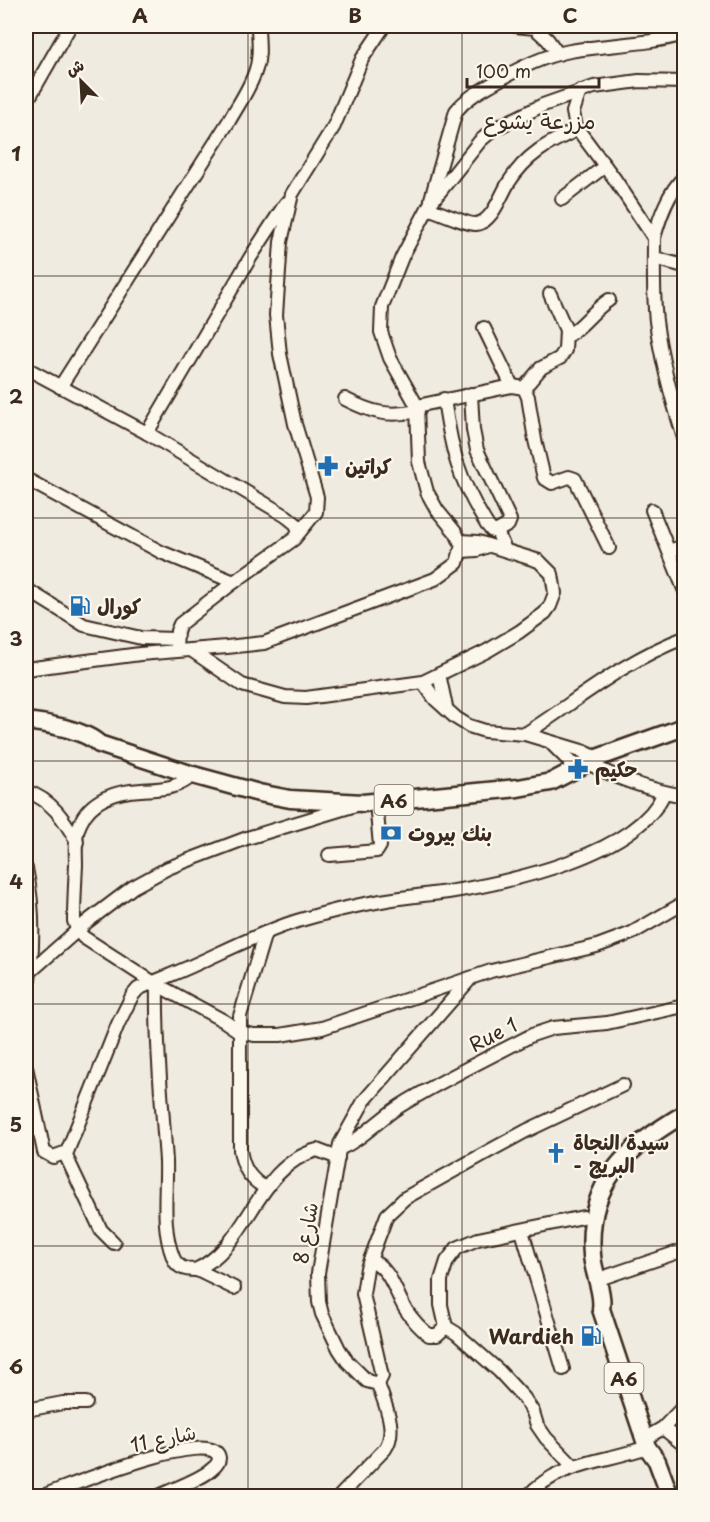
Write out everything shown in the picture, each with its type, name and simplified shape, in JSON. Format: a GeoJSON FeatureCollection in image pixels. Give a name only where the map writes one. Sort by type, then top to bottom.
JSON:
{"type":"FeatureCollection","features":[{"type":"Feature","properties":{"kind":"highway","name":"A6"},"geometry":{"type":"LineString","coordinates":[[26,721],[65,729],[89,737],[99,744],[193,775],[259,793],[290,799],[369,802],[551,782],[588,762],[684,727]]}},
{"type":"Feature","properties":{"kind":"highway","name":"A6"},"geometry":{"type":"LineString","coordinates":[[26,730],[41,732],[87,746],[99,744]]}},
{"type":"Feature","properties":{"kind":"highway","name":"A6"},"geometry":{"type":"LineString","coordinates":[[601,1309],[595,1303],[584,1270],[581,1241],[583,1217],[589,1197],[621,1149],[644,1128],[684,1104]]}},
{"type":"Feature","properties":{"kind":"highway","name":"A6"},"geometry":{"type":"LineString","coordinates":[[659,1497],[648,1464],[645,1443],[601,1309],[602,1301],[592,1260],[591,1232],[596,1203],[603,1187],[633,1150],[650,1135],[684,1114]]}},
{"type":"Feature","properties":{"kind":"highway","name":"A6"},"geometry":{"type":"LineString","coordinates":[[645,1443],[657,1461],[670,1497]]}},
{"type":"Feature","properties":{"kind":"street"},"geometry":{"type":"LineString","coordinates":[[26,103],[70,26]]}},
{"type":"Feature","properties":{"kind":"street"},"geometry":{"type":"LineString","coordinates":[[60,387],[229,121],[254,77],[259,49],[258,26]]}},
{"type":"Feature","properties":{"kind":"street"},"geometry":{"type":"LineString","coordinates":[[147,433],[250,258],[334,126],[362,59],[384,26]]}},
{"type":"Feature","properties":{"kind":"street"},"geometry":{"type":"LineString","coordinates":[[516,26],[535,28],[558,54]]}},
{"type":"Feature","properties":{"kind":"street"},"geometry":{"type":"LineString","coordinates":[[429,206],[452,123],[456,111],[463,102],[514,71],[540,59],[558,54],[664,40],[684,34]]}},
{"type":"Feature","properties":{"kind":"street"},"geometry":{"type":"LineString","coordinates":[[191,650],[264,643],[435,579],[453,567],[457,562],[461,546],[456,533],[437,510],[423,482],[419,462],[417,409],[388,352],[381,332],[381,315],[396,270],[429,206],[486,135],[505,123],[580,91],[631,82],[684,82]]}},
{"type":"Feature","properties":{"kind":"street"},"geometry":{"type":"LineString","coordinates":[[580,91],[573,114],[577,130],[605,166],[654,238]]}},
{"type":"Feature","properties":{"kind":"street"},"geometry":{"type":"LineString","coordinates":[[429,206],[474,224],[484,221],[493,210],[509,181],[528,157],[553,140],[577,130]]}},
{"type":"Feature","properties":{"kind":"street"},"geometry":{"type":"LineString","coordinates":[[562,200],[605,166]]}},
{"type":"Feature","properties":{"kind":"street"},"geometry":{"type":"LineString","coordinates":[[684,177],[669,198],[654,238],[658,333],[670,392],[684,438]]}},
{"type":"Feature","properties":{"kind":"street"},"geometry":{"type":"LineString","coordinates":[[176,645],[180,624],[296,538],[316,512],[318,500],[289,402],[280,354],[276,315],[281,242],[292,194]]}},
{"type":"Feature","properties":{"kind":"street"},"geometry":{"type":"LineString","coordinates":[[654,258],[684,266]]}},
{"type":"Feature","properties":{"kind":"street"},"geometry":{"type":"LineString","coordinates":[[345,399],[369,410],[390,415],[417,409],[444,399],[518,387],[541,368],[562,355],[567,336],[550,294]]}},
{"type":"Feature","properties":{"kind":"street"},"geometry":{"type":"LineString","coordinates":[[567,336],[579,328],[591,313],[609,300]]}},
{"type":"Feature","properties":{"kind":"street"},"geometry":{"type":"LineString","coordinates":[[484,328],[518,387],[528,397],[544,478],[552,483],[568,477],[575,479],[609,548]]}},
{"type":"Feature","properties":{"kind":"street"},"geometry":{"type":"LineString","coordinates":[[26,368],[147,433],[286,516],[296,524],[299,532]]}},
{"type":"Feature","properties":{"kind":"street"},"geometry":{"type":"LineString","coordinates":[[444,399],[451,449],[460,475],[487,525],[492,531],[497,531],[508,525],[510,520],[476,445],[471,394]]}},
{"type":"Feature","properties":{"kind":"street"},"geometry":{"type":"LineString","coordinates":[[26,478],[161,552],[234,582]]}},
{"type":"Feature","properties":{"kind":"street"},"geometry":{"type":"LineString","coordinates":[[652,510],[684,589]]}},
{"type":"Feature","properties":{"kind":"street"},"geometry":{"type":"LineString","coordinates":[[497,531],[505,550]]}},
{"type":"Feature","properties":{"kind":"street"},"geometry":{"type":"LineString","coordinates":[[26,589],[84,625],[176,645],[191,650],[242,685],[285,696],[306,698],[423,682],[487,651],[545,613],[555,593],[554,581],[544,565],[526,556],[488,546],[477,550],[461,546]]}},
{"type":"Feature","properties":{"kind":"street"},"geometry":{"type":"LineString","coordinates":[[669,551],[684,546]]}},
{"type":"Feature","properties":{"kind":"street"},"geometry":{"type":"LineString","coordinates":[[525,734],[622,668],[656,649],[684,638]]}},
{"type":"Feature","properties":{"kind":"street"},"geometry":{"type":"LineString","coordinates":[[26,669],[176,645]]}},
{"type":"Feature","properties":{"kind":"street"},"geometry":{"type":"LineString","coordinates":[[439,674],[446,707]]}},
{"type":"Feature","properties":{"kind":"street"},"geometry":{"type":"LineString","coordinates":[[423,682],[435,699],[461,722],[477,729],[525,734],[585,752],[588,762]]}},
{"type":"Feature","properties":{"kind":"street"},"geometry":{"type":"LineString","coordinates":[[551,743],[571,763],[588,762],[604,772],[664,792],[684,796]]}},
{"type":"Feature","properties":{"kind":"street"},"geometry":{"type":"LineString","coordinates":[[193,775],[185,782],[171,788],[129,791],[103,799],[85,815],[79,824],[77,842],[74,921],[83,937],[155,984],[240,1032],[264,1036],[296,1034],[314,1030],[510,966],[610,942],[632,933],[684,903]]}},
{"type":"Feature","properties":{"kind":"street"},"geometry":{"type":"LineString","coordinates":[[26,791],[39,796],[56,809],[77,842]]}},
{"type":"Feature","properties":{"kind":"street"},"geometry":{"type":"LineString","coordinates":[[114,1243],[101,1230],[65,1154],[118,1024],[138,989],[155,984],[296,921],[354,906],[467,889],[571,861],[598,850],[625,835],[652,813],[664,792]]}},
{"type":"Feature","properties":{"kind":"street"},"geometry":{"type":"LineString","coordinates":[[28,971],[77,929],[133,887],[168,868],[247,838],[369,802],[380,846],[377,851],[329,855]]}},
{"type":"Feature","properties":{"kind":"street"},"geometry":{"type":"LineString","coordinates":[[26,868],[33,915],[26,999]]}},
{"type":"Feature","properties":{"kind":"street"},"geometry":{"type":"LineString","coordinates":[[265,933],[241,1010],[240,1032],[240,1150],[248,1174],[265,1188]]}},
{"type":"Feature","properties":{"kind":"street","name":"شارع 8"},"geometry":{"type":"LineString","coordinates":[[378,1384],[367,1381],[347,1361],[322,1314],[319,1302],[318,1272],[341,1139],[358,1109],[385,1075],[471,978]]}},
{"type":"Feature","properties":{"kind":"street"},"geometry":{"type":"LineString","coordinates":[[155,984],[166,1163],[167,1228],[172,1257],[183,1268],[197,1270],[234,1288]]}},
{"type":"Feature","properties":{"kind":"street","name":"Rue 1"},"geometry":{"type":"LineString","coordinates":[[339,1153],[412,1098],[532,1035],[553,1028],[607,1023],[684,1006]]}},
{"type":"Feature","properties":{"kind":"street"},"geometry":{"type":"LineString","coordinates":[[26,1067],[44,1152],[53,1157],[65,1154]]}},
{"type":"Feature","properties":{"kind":"street"},"geometry":{"type":"LineString","coordinates":[[340,1497],[374,1462],[390,1441],[392,1431],[378,1384],[382,1376],[363,1294],[365,1276],[387,1215],[405,1198],[526,1131],[623,1085]]}},
{"type":"Feature","properties":{"kind":"street"},"geometry":{"type":"LineString","coordinates":[[197,1270],[217,1256],[232,1238],[265,1188],[294,1160],[306,1153],[321,1150],[339,1153]]}},
{"type":"Feature","properties":{"kind":"street"},"geometry":{"type":"LineString","coordinates":[[684,1205],[684,1213]]}},
{"type":"Feature","properties":{"kind":"street"},"geometry":{"type":"LineString","coordinates":[[574,1467],[546,1438],[537,1425],[530,1406],[510,1383],[456,1333],[446,1327],[441,1305],[441,1280],[453,1253],[457,1248],[469,1242],[583,1217]]}},
{"type":"Feature","properties":{"kind":"street"},"geometry":{"type":"LineString","coordinates":[[522,1231],[563,1369]]}},
{"type":"Feature","properties":{"kind":"street"},"geometry":{"type":"LineString","coordinates":[[596,1280],[684,1250]]}},
{"type":"Feature","properties":{"kind":"street"},"geometry":{"type":"LineString","coordinates":[[370,1260],[387,1273],[406,1309],[426,1334],[437,1335],[446,1327]]}},
{"type":"Feature","properties":{"kind":"street"},"geometry":{"type":"LineString","coordinates":[[26,1410],[63,1403],[86,1403]]}},
{"type":"Feature","properties":{"kind":"street"},"geometry":{"type":"LineString","coordinates":[[528,1497],[534,1489],[555,1475],[574,1467],[624,1455],[645,1443],[684,1407]]}},
{"type":"Feature","properties":{"kind":"street"},"geometry":{"type":"LineString","coordinates":[[663,1428],[684,1445]]}},
{"type":"Feature","properties":{"kind":"street","name":"شارع 11"},"geometry":{"type":"LineString","coordinates":[[42,1497],[166,1453],[190,1449],[215,1450],[219,1456],[219,1462],[211,1471],[159,1497]]}},
{"type":"Feature","properties":{"kind":"place","name":"كراتين"},"geometry":{"type":"Point","coordinates":[328,466]}},
{"type":"Feature","properties":{"kind":"place","name":"كورال"},"geometry":{"type":"Point","coordinates":[80,606]}},
{"type":"Feature","properties":{"kind":"place","name":"حكيم"},"geometry":{"type":"Point","coordinates":[578,769]}},
{"type":"Feature","properties":{"kind":"place","name":"بنك بيروت"},"geometry":{"type":"Point","coordinates":[391,833]}},
{"type":"Feature","properties":{"kind":"place","name":"سيدة النجاة - البريج"},"geometry":{"type":"Point","coordinates":[556,1153]}},
{"type":"Feature","properties":{"kind":"place","name":"Wardieh"},"geometry":{"type":"Point","coordinates":[591,1336]}},
{"type":"Feature","properties":{"kind":"district","name":"مزرعة يشوع"},"geometry":{"type":"Point","coordinates":[539,119]}}]}
